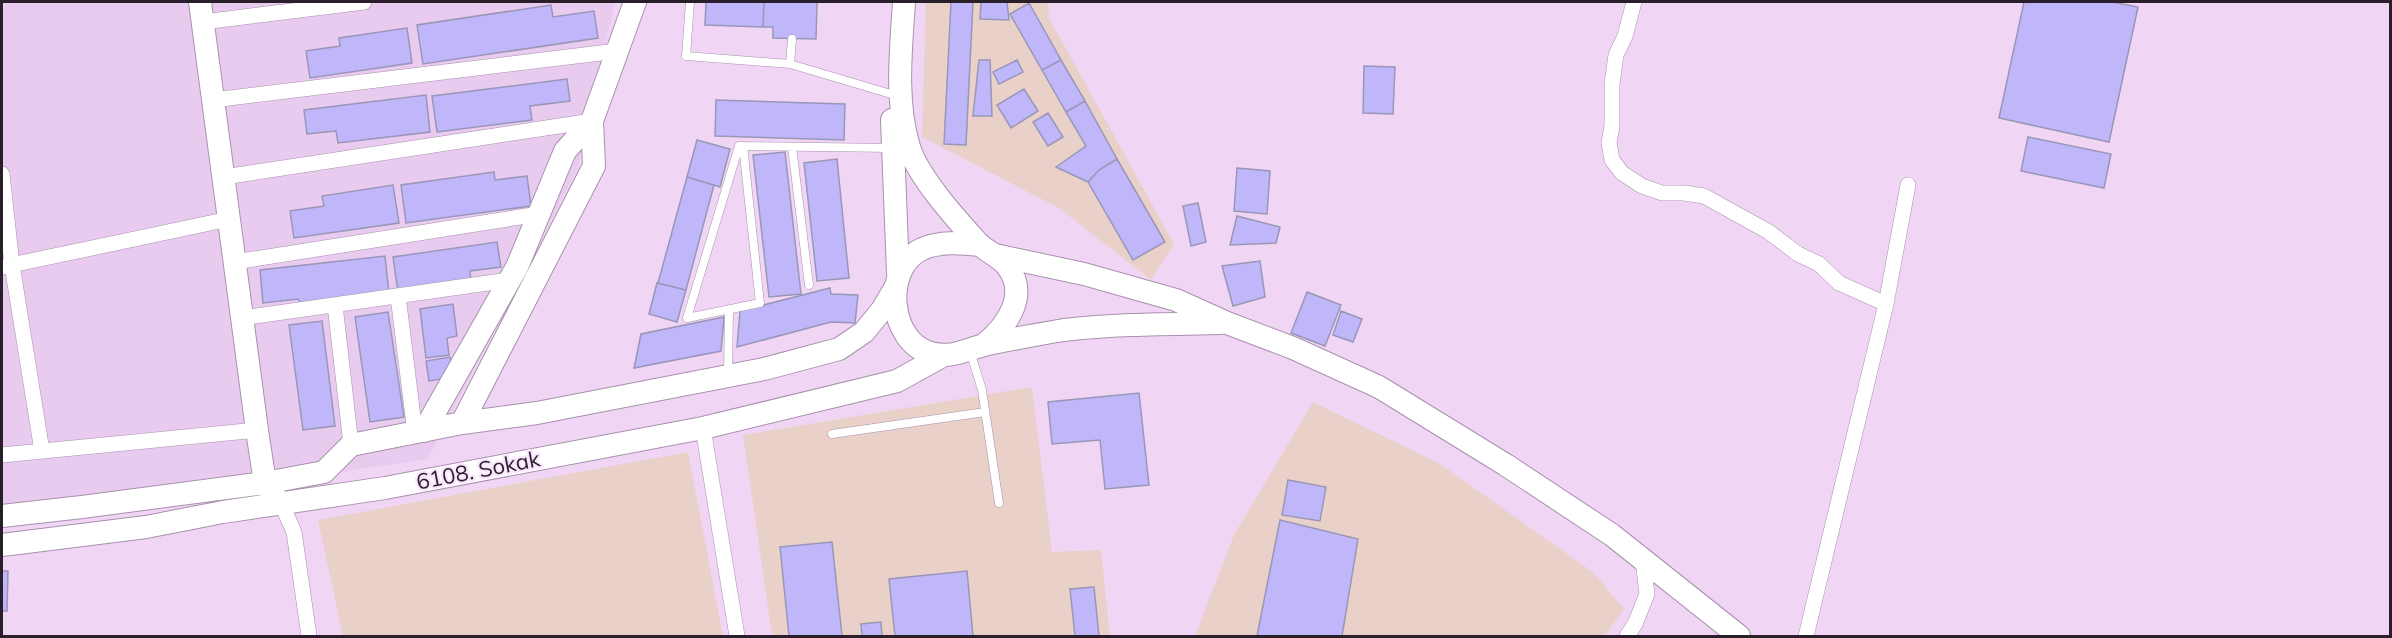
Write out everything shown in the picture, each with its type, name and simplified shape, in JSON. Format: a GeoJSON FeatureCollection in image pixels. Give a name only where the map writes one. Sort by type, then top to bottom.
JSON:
{"type":"FeatureCollection","features":[{"type":"Feature","properties":{"kind":"main road"},"geometry":{"type":"LineString","coordinates":[[462,423],[594,166],[592,121],[635,2]]}},
{"type":"Feature","properties":{"kind":"main road"},"geometry":{"type":"LineString","coordinates":[[888,2],[894,148],[896,311],[902,327],[915,342],[928,352],[944,355],[1064,330],[1149,324],[1227,323]]}},
{"type":"Feature","properties":{"kind":"main road"},"geometry":{"type":"LineString","coordinates":[[904,2],[901,51],[902,105],[909,147],[924,175],[988,250],[1007,266],[1013,277],[1016,293],[1013,312],[1002,330],[977,348]]}},
{"type":"Feature","properties":{"kind":"main road"},"geometry":{"type":"LineString","coordinates":[[201,12],[257,430],[266,483],[282,505]]}},
{"type":"Feature","properties":{"kind":"main road"},"geometry":{"type":"LineString","coordinates":[[420,432],[509,280],[564,151],[592,121]]}},
{"type":"Feature","properties":{"kind":"main road"},"geometry":{"type":"LineString","coordinates":[[897,281],[906,261],[921,250],[942,243],[988,250],[1176,300],[1227,323],[1293,348],[1379,387],[1506,465],[1612,535],[1739,636]]}},
{"type":"Feature","properties":{"kind":"main road","name":"6108. Sokak"},"geometry":{"type":"LineString","coordinates":[[351,446],[462,423],[537,413],[764,369],[839,349],[864,332],[882,310],[897,281]]}},
{"type":"Feature","properties":{"kind":"main road","name":"6108. Sokak"},"geometry":{"type":"LineString","coordinates":[[2,544],[146,527],[223,512],[385,488],[703,428],[897,381],[944,355]]}},
{"type":"Feature","properties":{"kind":"main road"},"geometry":{"type":"LineString","coordinates":[[2,516],[266,483],[324,472],[351,446]]}},
{"type":"Feature","properties":{"kind":"street"},"geometry":{"type":"LineString","coordinates":[[201,12],[364,2]]}},
{"type":"Feature","properties":{"kind":"street"},"geometry":{"type":"LineString","coordinates":[[1634,2],[1625,36],[1616,55],[1612,84],[1609,143],[1611,160],[1622,174],[1642,186],[1662,193],[1704,196],[1769,232],[1798,254],[1819,264],[1839,282],[1886,304]]}},
{"type":"Feature","properties":{"kind":"street"},"geometry":{"type":"LineString","coordinates":[[213,100],[617,51]]}},
{"type":"Feature","properties":{"kind":"street"},"geometry":{"type":"LineString","coordinates":[[224,177],[592,121]]}},
{"type":"Feature","properties":{"kind":"street"},"geometry":{"type":"LineString","coordinates":[[2,174],[7,266],[42,452]]}},
{"type":"Feature","properties":{"kind":"street"},"geometry":{"type":"LineString","coordinates":[[1806,636],[1886,304],[1908,185]]}},
{"type":"Feature","properties":{"kind":"street"},"geometry":{"type":"LineString","coordinates":[[235,262],[539,214]]}},
{"type":"Feature","properties":{"kind":"street"},"geometry":{"type":"LineString","coordinates":[[7,266],[229,219]]}},
{"type":"Feature","properties":{"kind":"street"},"geometry":{"type":"LineString","coordinates":[[242,318],[509,280]]}},
{"type":"Feature","properties":{"kind":"street"},"geometry":{"type":"LineString","coordinates":[[398,296],[420,432]]}},
{"type":"Feature","properties":{"kind":"street"},"geometry":{"type":"LineString","coordinates":[[335,305],[351,446]]}},
{"type":"Feature","properties":{"kind":"street"},"geometry":{"type":"LineString","coordinates":[[703,428],[737,636]]}},
{"type":"Feature","properties":{"kind":"street"},"geometry":{"type":"LineString","coordinates":[[2,455],[257,430]]}},
{"type":"Feature","properties":{"kind":"street"},"geometry":{"type":"LineString","coordinates":[[282,505],[294,532],[309,636]]}},
{"type":"Feature","properties":{"kind":"street"},"geometry":{"type":"LineString","coordinates":[[1627,636],[1635,624],[1647,594],[1643,560]]}},
{"type":"Feature","properties":{"kind":"lane"},"geometry":{"type":"LineString","coordinates":[[690,2],[686,56],[790,64],[891,94]]}},
{"type":"Feature","properties":{"kind":"lane"},"geometry":{"type":"LineString","coordinates":[[790,64],[792,39]]}},
{"type":"Feature","properties":{"kind":"lane"},"geometry":{"type":"LineString","coordinates":[[743,146],[760,303],[687,318],[739,146],[743,146],[792,147],[894,148]]}},
{"type":"Feature","properties":{"kind":"lane"},"geometry":{"type":"LineString","coordinates":[[792,147],[809,285]]}},
{"type":"Feature","properties":{"kind":"lane"},"geometry":{"type":"LineString","coordinates":[[728,376],[729,310]]}},
{"type":"Feature","properties":{"kind":"lane"},"geometry":{"type":"LineString","coordinates":[[977,348],[999,503]]}},
{"type":"Feature","properties":{"kind":"lane"},"geometry":{"type":"LineString","coordinates":[[832,434],[985,412]]}},
{"type":"Feature","properties":{"kind":"shaded area"},"geometry":{"type":"Polygon","coordinates":[[[2,2],[615,2],[578,168],[428,459],[2,522],[2,2]]]}},
{"type":"Feature","properties":{"kind":"shaded area"},"geometry":{"type":"Polygon","coordinates":[[[926,2],[1048,2],[1049,18],[1174,244],[1151,280],[1059,208],[922,137],[926,2]]]}},
{"type":"Feature","properties":{"kind":"shaded area"},"geometry":{"type":"Polygon","coordinates":[[[1032,387],[1052,552],[1101,550],[1110,636],[772,636],[743,435],[1032,387]]]}},
{"type":"Feature","properties":{"kind":"shaded area"},"geometry":{"type":"Polygon","coordinates":[[[1313,402],[1440,464],[1594,573],[1624,609],[1605,636],[1195,636],[1234,535],[1313,402]]]}},
{"type":"Feature","properties":{"kind":"shaded area"},"geometry":{"type":"Polygon","coordinates":[[[688,452],[723,636],[343,636],[318,520],[688,452]]]}},
{"type":"Feature","properties":{"kind":"building"},"geometry":{"type":"Polygon","coordinates":[[[706,2],[764,2],[763,27],[705,25],[706,2]]]}},
{"type":"Feature","properties":{"kind":"building"},"geometry":{"type":"Polygon","coordinates":[[[764,2],[817,2],[816,39],[773,38],[773,27],[763,27],[764,2]]]}},
{"type":"Feature","properties":{"kind":"building"},"geometry":{"type":"Polygon","coordinates":[[[951,2],[973,2],[966,145],[944,144],[951,2]]]}},
{"type":"Feature","properties":{"kind":"building"},"geometry":{"type":"Polygon","coordinates":[[[981,2],[1007,2],[1009,20],[980,19],[981,2]]]}},
{"type":"Feature","properties":{"kind":"building"},"geometry":{"type":"Polygon","coordinates":[[[2024,2],[2113,2],[2138,7],[2109,142],[1999,118],[2024,2]]]}},
{"type":"Feature","properties":{"kind":"building"},"geometry":{"type":"Polygon","coordinates":[[[1029,3],[1061,60],[1042,70],[1010,14],[1029,3]]]}},
{"type":"Feature","properties":{"kind":"building"},"geometry":{"type":"Polygon","coordinates":[[[551,5],[553,17],[594,11],[598,38],[423,64],[417,25],[551,5]]]}},
{"type":"Feature","properties":{"kind":"building"},"geometry":{"type":"Polygon","coordinates":[[[407,28],[412,63],[310,78],[306,51],[340,46],[339,38],[407,28]]]}},
{"type":"Feature","properties":{"kind":"building"},"geometry":{"type":"Polygon","coordinates":[[[979,60],[990,60],[992,116],[973,116],[979,60]]]}},
{"type":"Feature","properties":{"kind":"building"},"geometry":{"type":"Polygon","coordinates":[[[1017,60],[1023,72],[999,84],[993,72],[1017,60]]]}},
{"type":"Feature","properties":{"kind":"building"},"geometry":{"type":"Polygon","coordinates":[[[1061,60],[1085,101],[1066,112],[1042,70],[1061,60]]]}},
{"type":"Feature","properties":{"kind":"building"},"geometry":{"type":"Polygon","coordinates":[[[1364,66],[1395,67],[1393,114],[1363,113],[1364,66]]]}},
{"type":"Feature","properties":{"kind":"building"},"geometry":{"type":"Polygon","coordinates":[[[567,79],[570,101],[530,106],[532,120],[437,132],[432,96],[567,79]]]}},
{"type":"Feature","properties":{"kind":"building"},"geometry":{"type":"Polygon","coordinates":[[[1024,89],[1038,111],[1011,128],[997,105],[1024,89]]]}},
{"type":"Feature","properties":{"kind":"building"},"geometry":{"type":"Polygon","coordinates":[[[426,95],[430,132],[338,143],[336,131],[307,134],[304,110],[426,95]]]}},
{"type":"Feature","properties":{"kind":"building"},"geometry":{"type":"Polygon","coordinates":[[[716,100],[845,104],[844,140],[715,136],[716,100]]]}},
{"type":"Feature","properties":{"kind":"building"},"geometry":{"type":"Polygon","coordinates":[[[1085,101],[1117,159],[1099,170],[1088,182],[1056,167],[1086,146],[1066,112],[1085,101]]]}},
{"type":"Feature","properties":{"kind":"building"},"geometry":{"type":"Polygon","coordinates":[[[1048,113],[1063,137],[1048,146],[1033,122],[1048,113]]]}},
{"type":"Feature","properties":{"kind":"building"},"geometry":{"type":"Polygon","coordinates":[[[2028,137],[2111,154],[2104,188],[2021,171],[2028,137]]]}},
{"type":"Feature","properties":{"kind":"building"},"geometry":{"type":"Polygon","coordinates":[[[697,140],[730,149],[720,187],[687,177],[697,140]]]}},
{"type":"Feature","properties":{"kind":"building"},"geometry":{"type":"Polygon","coordinates":[[[785,152],[801,294],[769,297],[753,155],[785,152]]]}},
{"type":"Feature","properties":{"kind":"building"},"geometry":{"type":"Polygon","coordinates":[[[837,159],[849,278],[817,281],[804,163],[837,159]]]}},
{"type":"Feature","properties":{"kind":"building"},"geometry":{"type":"Polygon","coordinates":[[[1117,159],[1165,242],[1133,260],[1088,182],[1099,170],[1117,159]]]}},
{"type":"Feature","properties":{"kind":"building"},"geometry":{"type":"Polygon","coordinates":[[[1237,168],[1270,171],[1267,214],[1234,211],[1237,168]]]}},
{"type":"Feature","properties":{"kind":"building"},"geometry":{"type":"Polygon","coordinates":[[[494,172],[495,180],[527,176],[531,206],[406,223],[401,185],[494,172]]]}},
{"type":"Feature","properties":{"kind":"building"},"geometry":{"type":"Polygon","coordinates":[[[687,177],[714,185],[686,290],[658,283],[687,177]]]}},
{"type":"Feature","properties":{"kind":"building"},"geometry":{"type":"Polygon","coordinates":[[[393,185],[399,223],[294,238],[290,211],[324,206],[322,196],[393,185]]]}},
{"type":"Feature","properties":{"kind":"building"},"geometry":{"type":"Polygon","coordinates":[[[1198,203],[1206,242],[1191,246],[1183,206],[1198,203]]]}},
{"type":"Feature","properties":{"kind":"building"},"geometry":{"type":"Polygon","coordinates":[[[1237,216],[1280,227],[1276,243],[1230,245],[1237,216]]]}},
{"type":"Feature","properties":{"kind":"building"},"geometry":{"type":"Polygon","coordinates":[[[497,242],[501,267],[470,271],[471,282],[398,292],[393,257],[497,242]]]}},
{"type":"Feature","properties":{"kind":"building"},"geometry":{"type":"Polygon","coordinates":[[[385,256],[389,293],[300,304],[298,299],[263,303],[260,270],[385,256]]]}},
{"type":"Feature","properties":{"kind":"building"},"geometry":{"type":"Polygon","coordinates":[[[1260,261],[1265,297],[1233,306],[1222,266],[1260,261]]]}},
{"type":"Feature","properties":{"kind":"building"},"geometry":{"type":"Polygon","coordinates":[[[657,283],[686,290],[677,322],[649,314],[657,283]]]}},
{"type":"Feature","properties":{"kind":"building"},"geometry":{"type":"Polygon","coordinates":[[[830,288],[831,294],[858,295],[855,323],[831,322],[737,347],[740,311],[830,288]]]}},
{"type":"Feature","properties":{"kind":"building"},"geometry":{"type":"Polygon","coordinates":[[[1307,292],[1341,305],[1325,346],[1291,333],[1307,292]]]}},
{"type":"Feature","properties":{"kind":"building"},"geometry":{"type":"Polygon","coordinates":[[[453,304],[457,336],[447,338],[449,355],[426,358],[420,309],[453,304]]]}},
{"type":"Feature","properties":{"kind":"building"},"geometry":{"type":"Polygon","coordinates":[[[1341,311],[1362,319],[1353,342],[1333,335],[1341,311]]]}},
{"type":"Feature","properties":{"kind":"building"},"geometry":{"type":"Polygon","coordinates":[[[388,312],[404,417],[370,422],[355,317],[388,312]]]}},
{"type":"Feature","properties":{"kind":"building"},"geometry":{"type":"Polygon","coordinates":[[[724,317],[721,351],[634,368],[641,334],[724,317]]]}},
{"type":"Feature","properties":{"kind":"building"},"geometry":{"type":"Polygon","coordinates":[[[322,321],[335,426],[303,430],[289,325],[322,321]]]}},
{"type":"Feature","properties":{"kind":"building"},"geometry":{"type":"Polygon","coordinates":[[[450,357],[453,377],[429,381],[426,361],[450,357]]]}},
{"type":"Feature","properties":{"kind":"building"},"geometry":{"type":"Polygon","coordinates":[[[1139,393],[1149,485],[1105,489],[1100,440],[1052,444],[1048,402],[1139,393]]]}},
{"type":"Feature","properties":{"kind":"building"},"geometry":{"type":"Polygon","coordinates":[[[1288,480],[1326,487],[1320,521],[1282,515],[1288,480]]]}},
{"type":"Feature","properties":{"kind":"building"},"geometry":{"type":"Polygon","coordinates":[[[1280,520],[1358,539],[1342,636],[1257,636],[1280,520]]]}},
{"type":"Feature","properties":{"kind":"building"},"geometry":{"type":"Polygon","coordinates":[[[832,542],[842,636],[789,636],[780,547],[832,542]]]}},
{"type":"Feature","properties":{"kind":"building"},"geometry":{"type":"Polygon","coordinates":[[[2,571],[8,571],[7,611],[2,611],[2,571]]]}},
{"type":"Feature","properties":{"kind":"building"},"geometry":{"type":"Polygon","coordinates":[[[967,571],[973,636],[895,636],[889,579],[967,571]]]}},
{"type":"Feature","properties":{"kind":"building"},"geometry":{"type":"Polygon","coordinates":[[[1094,587],[1099,636],[1075,636],[1070,589],[1094,587]]]}},
{"type":"Feature","properties":{"kind":"building"},"geometry":{"type":"Polygon","coordinates":[[[881,622],[882,636],[862,636],[861,624],[881,622]]]}}]}
